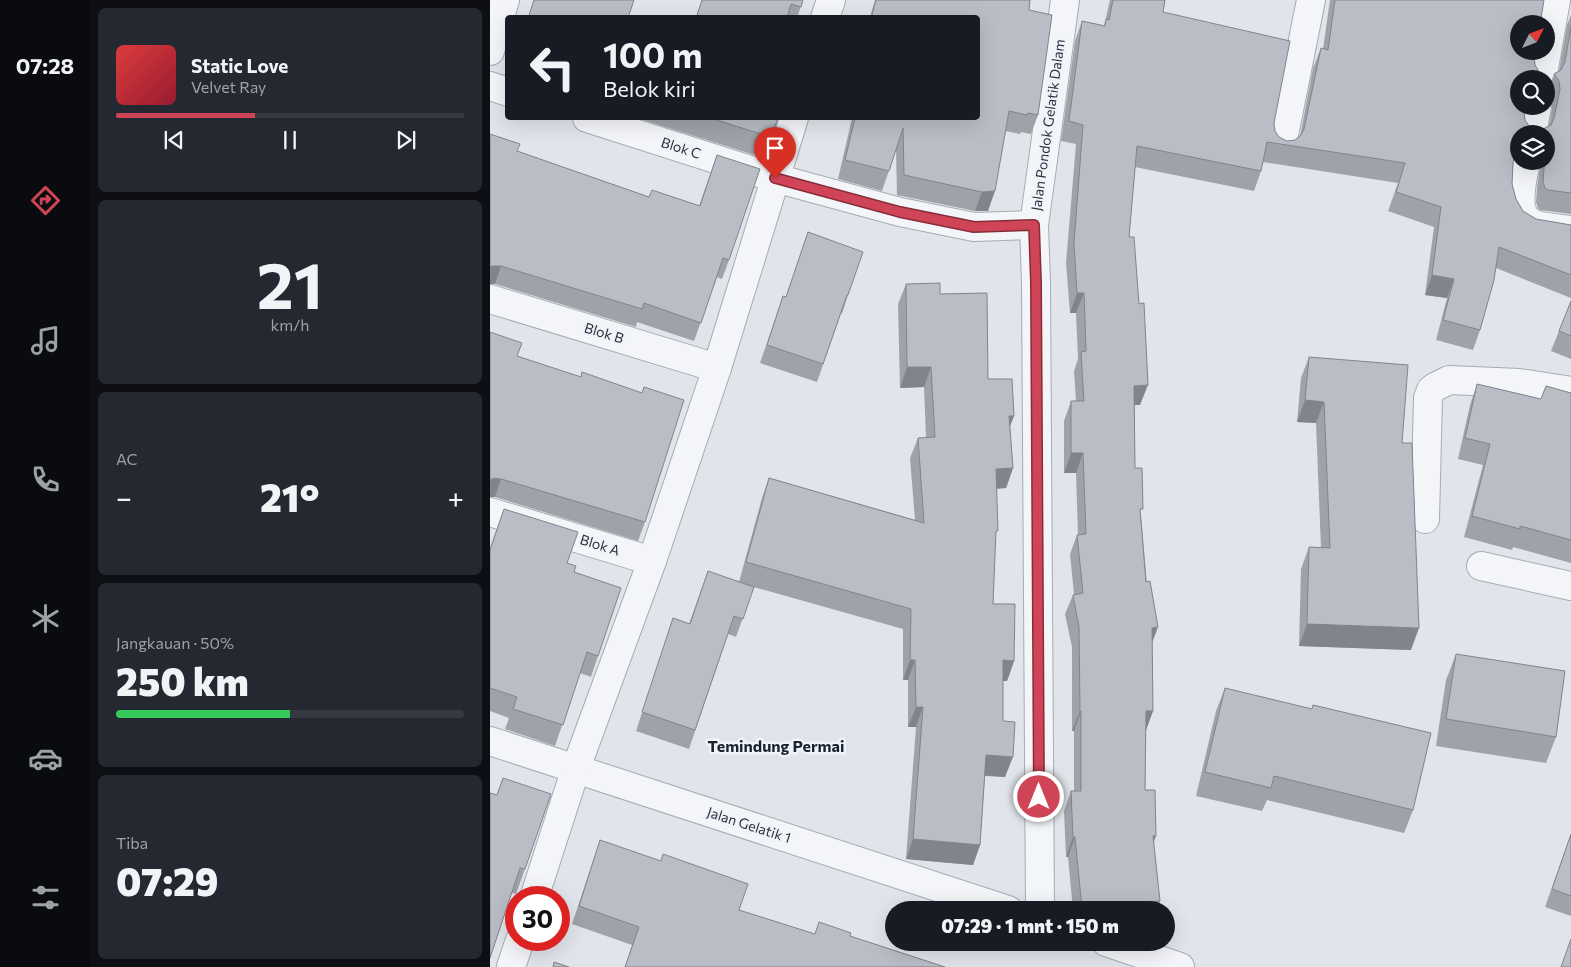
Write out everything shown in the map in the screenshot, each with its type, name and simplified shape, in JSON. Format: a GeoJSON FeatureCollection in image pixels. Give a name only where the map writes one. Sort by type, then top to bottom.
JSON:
{"type":"FeatureCollection","features":[{"type":"Feature","properties":{"kind":"street"},"geometry":{"type":"LineString","coordinates":[[490,51],[505,0]]}},
{"type":"Feature","properties":{"kind":"street"},"geometry":{"type":"LineString","coordinates":[[826,15],[831,0]]}},
{"type":"Feature","properties":{"kind":"street","name":"Jalan Pondok Gelatik Dalam"},"geometry":{"type":"LineString","coordinates":[[1040,901],[1034,225],[1065,0]]}},
{"type":"Feature","properties":{"kind":"street"},"geometry":{"type":"LineString","coordinates":[[1282,145],[1311,0]]}},
{"type":"Feature","properties":{"kind":"street"},"geometry":{"type":"LineString","coordinates":[[1544,70],[1556,0]]}},
{"type":"Feature","properties":{"kind":"street"},"geometry":{"type":"LineString","coordinates":[[490,86],[505,91]]}},
{"type":"Feature","properties":{"kind":"street","name":"Blok C"},"geometry":{"type":"LineString","coordinates":[[593,120],[775,178],[900,212],[974,227],[1034,225]]}},
{"type":"Feature","properties":{"kind":"street"},"geometry":{"type":"LineString","coordinates":[[538,886],[576,768],[652,561],[717,368],[793,120]]}},
{"type":"Feature","properties":{"kind":"street"},"geometry":{"type":"LineString","coordinates":[[1525,170],[1520,198],[1523,213],[1532,223],[1571,230]]}},
{"type":"Feature","properties":{"kind":"street","name":"Blok B"},"geometry":{"type":"LineString","coordinates":[[490,299],[717,368]]}},
{"type":"Feature","properties":{"kind":"street"},"geometry":{"type":"LineString","coordinates":[[1426,519],[1428,398],[1431,390],[1449,380],[1519,383],[1571,391]]}},
{"type":"Feature","properties":{"kind":"street","name":"Blok A"},"geometry":{"type":"LineString","coordinates":[[490,512],[652,561]]}},
{"type":"Feature","properties":{"kind":"street"},"geometry":{"type":"LineString","coordinates":[[1481,566],[1571,586]]}},
{"type":"Feature","properties":{"kind":"street","name":"Jalan Gelatik 1"},"geometry":{"type":"LineString","coordinates":[[490,740],[981,901]]}},
{"type":"Feature","properties":{"kind":"street"},"geometry":{"type":"LineString","coordinates":[[511,967],[516,951]]}},
{"type":"Feature","properties":{"kind":"street"},"geometry":{"type":"LineString","coordinates":[[1133,951],[1180,967]]}},
{"type":"Feature","properties":{"kind":"building"},"geometry":{"type":"Polygon","coordinates":[[[534,0],[634,0],[629,15],[529,15],[534,0]]]}},
{"type":"Feature","properties":{"kind":"building"},"geometry":{"type":"Polygon","coordinates":[[[702,0],[803,0],[801,7],[791,4],[788,15],[697,15],[702,0]]]}},
{"type":"Feature","properties":{"kind":"building"},"geometry":{"type":"Polygon","coordinates":[[[876,0],[1030,0],[1029,10],[1052,15],[1038,115],[1028,113],[1027,115],[1009,111],[995,191],[982,192],[904,175],[903,128],[889,171],[845,160],[855,120],[980,120],[980,15],[872,15],[876,0]]]}},
{"type":"Feature","properties":{"kind":"building"},"geometry":{"type":"Polygon","coordinates":[[[1113,0],[1165,0],[1163,12],[1290,41],[1274,123],[1275,131],[1279,137],[1287,141],[1295,140],[1304,129],[1321,48],[1328,50],[1335,0],[1544,0],[1542,15],[1510,15],[1510,60],[1534,60],[1538,70],[1510,70],[1510,115],[1524,115],[1528,125],[1510,125],[1510,170],[1513,170],[1512,184],[1516,199],[1523,211],[1536,219],[1571,225],[1571,275],[1499,247],[1494,280],[1480,330],[1443,320],[1454,279],[1432,275],[1441,207],[1396,192],[1405,163],[1267,142],[1261,171],[1137,146],[1129,237],[1134,237],[1139,304],[1144,303],[1148,385],[1134,386],[1135,468],[1142,468],[1143,509],[1140,509],[1146,582],[1150,581],[1158,627],[1152,628],[1153,711],[1146,711],[1145,790],[1155,790],[1156,836],[1153,836],[1160,901],[1081,901],[1075,837],[1073,837],[1071,791],[1081,791],[1081,711],[1079,627],[1073,595],[1083,593],[1077,535],[1086,534],[1083,453],[1071,453],[1071,401],[1084,401],[1081,352],[1086,351],[1084,293],[1077,293],[1074,243],[1083,125],[1069,121],[1082,21],[1105,26],[1106,19],[1109,20],[1113,0]]]}},
{"type":"Feature","properties":{"kind":"building"},"geometry":{"type":"Polygon","coordinates":[[[1571,26],[1571,193],[1548,190],[1543,182],[1544,170],[1555,170],[1555,125],[1551,125],[1560,89],[1555,73],[1561,70],[1565,62],[1571,26]]]}},
{"type":"Feature","properties":{"kind":"building"},"geometry":{"type":"Polygon","coordinates":[[[716,120],[777,120],[771,137],[716,120]]]}},
{"type":"Feature","properties":{"kind":"building"},"geometry":{"type":"Polygon","coordinates":[[[490,134],[520,144],[517,151],[649,197],[652,190],[700,206],[717,155],[760,169],[729,260],[723,258],[701,323],[644,303],[642,309],[501,266],[490,267],[490,134]]]}},
{"type":"Feature","properties":{"kind":"building"},"geometry":{"type":"Polygon","coordinates":[[[808,232],[863,252],[823,364],[767,345],[783,296],[786,297],[808,232]]]}},
{"type":"Feature","properties":{"kind":"building"},"geometry":{"type":"Polygon","coordinates":[[[940,283],[940,294],[987,293],[988,379],[1012,379],[1014,416],[1009,416],[1013,468],[996,469],[998,531],[996,531],[993,604],[1015,604],[1014,661],[1003,660],[1003,721],[1015,722],[1013,757],[986,755],[980,845],[913,839],[923,707],[916,707],[915,660],[910,660],[911,609],[746,562],[769,478],[924,523],[918,438],[935,437],[931,367],[907,367],[906,284],[940,283]]]}},
{"type":"Feature","properties":{"kind":"building"},"geometry":{"type":"Polygon","coordinates":[[[1571,301],[1571,336],[1559,331],[1571,301]]]}},
{"type":"Feature","properties":{"kind":"building"},"geometry":{"type":"Polygon","coordinates":[[[490,332],[522,343],[517,356],[581,377],[582,372],[642,393],[644,387],[684,400],[645,522],[501,479],[494,478],[490,480],[490,332]]]}},
{"type":"Feature","properties":{"kind":"building"},"geometry":{"type":"Polygon","coordinates":[[[1309,357],[1408,365],[1402,443],[1412,443],[1419,628],[1307,624],[1309,547],[1330,548],[1324,402],[1305,400],[1309,357]]]}},
{"type":"Feature","properties":{"kind":"building"},"geometry":{"type":"Polygon","coordinates":[[[1477,384],[1541,399],[1546,386],[1571,393],[1571,540],[1520,526],[1520,529],[1472,516],[1490,444],[1465,438],[1477,384]]]}},
{"type":"Feature","properties":{"kind":"building"},"geometry":{"type":"Polygon","coordinates":[[[504,509],[578,532],[567,563],[576,566],[574,572],[621,588],[598,656],[587,652],[563,725],[513,709],[517,697],[490,688],[490,550],[504,509]]]}},
{"type":"Feature","properties":{"kind":"building"},"geometry":{"type":"Polygon","coordinates":[[[708,571],[754,587],[743,619],[734,616],[695,730],[642,712],[673,618],[690,624],[708,571]]]}},
{"type":"Feature","properties":{"kind":"building"},"geometry":{"type":"Polygon","coordinates":[[[1456,654],[1565,671],[1556,737],[1446,719],[1456,654]]]}},
{"type":"Feature","properties":{"kind":"building"},"geometry":{"type":"Polygon","coordinates":[[[1225,688],[1312,709],[1313,705],[1431,733],[1413,810],[1274,776],[1271,788],[1205,772],[1225,688]]]}},
{"type":"Feature","properties":{"kind":"building"},"geometry":{"type":"Polygon","coordinates":[[[503,778],[551,794],[525,869],[520,868],[514,886],[505,886],[505,913],[490,958],[490,793],[497,795],[503,778]]]}},
{"type":"Feature","properties":{"kind":"building"},"geometry":{"type":"Polygon","coordinates":[[[1571,834],[1571,896],[1552,889],[1571,834]]]}},
{"type":"Feature","properties":{"kind":"building"},"geometry":{"type":"Polygon","coordinates":[[[600,840],[661,861],[663,854],[748,884],[739,910],[815,934],[819,922],[851,933],[850,936],[885,947],[885,951],[896,951],[945,967],[625,967],[639,927],[579,906],[600,840]]]}},
{"type":"Feature","properties":{"kind":"building"},"geometry":{"type":"Polygon","coordinates":[[[1571,939],[1571,967],[1561,967],[1571,939]]]}},
{"type":"Feature","properties":{"kind":"building"},"geometry":{"type":"Polygon","coordinates":[[[554,962],[569,967],[553,967],[554,962]]]}},
{"type":"Feature","properties":{"kind":"district","name":"Temindung Permai"},"geometry":{"type":"Point","coordinates":[776,746]}},
{"type":"Feature","properties":{"kind":"route"},"geometry":{"type":"LineString","coordinates":[[775,178],[900,212],[974,227],[1034,225],[1039,797]]}}]}
